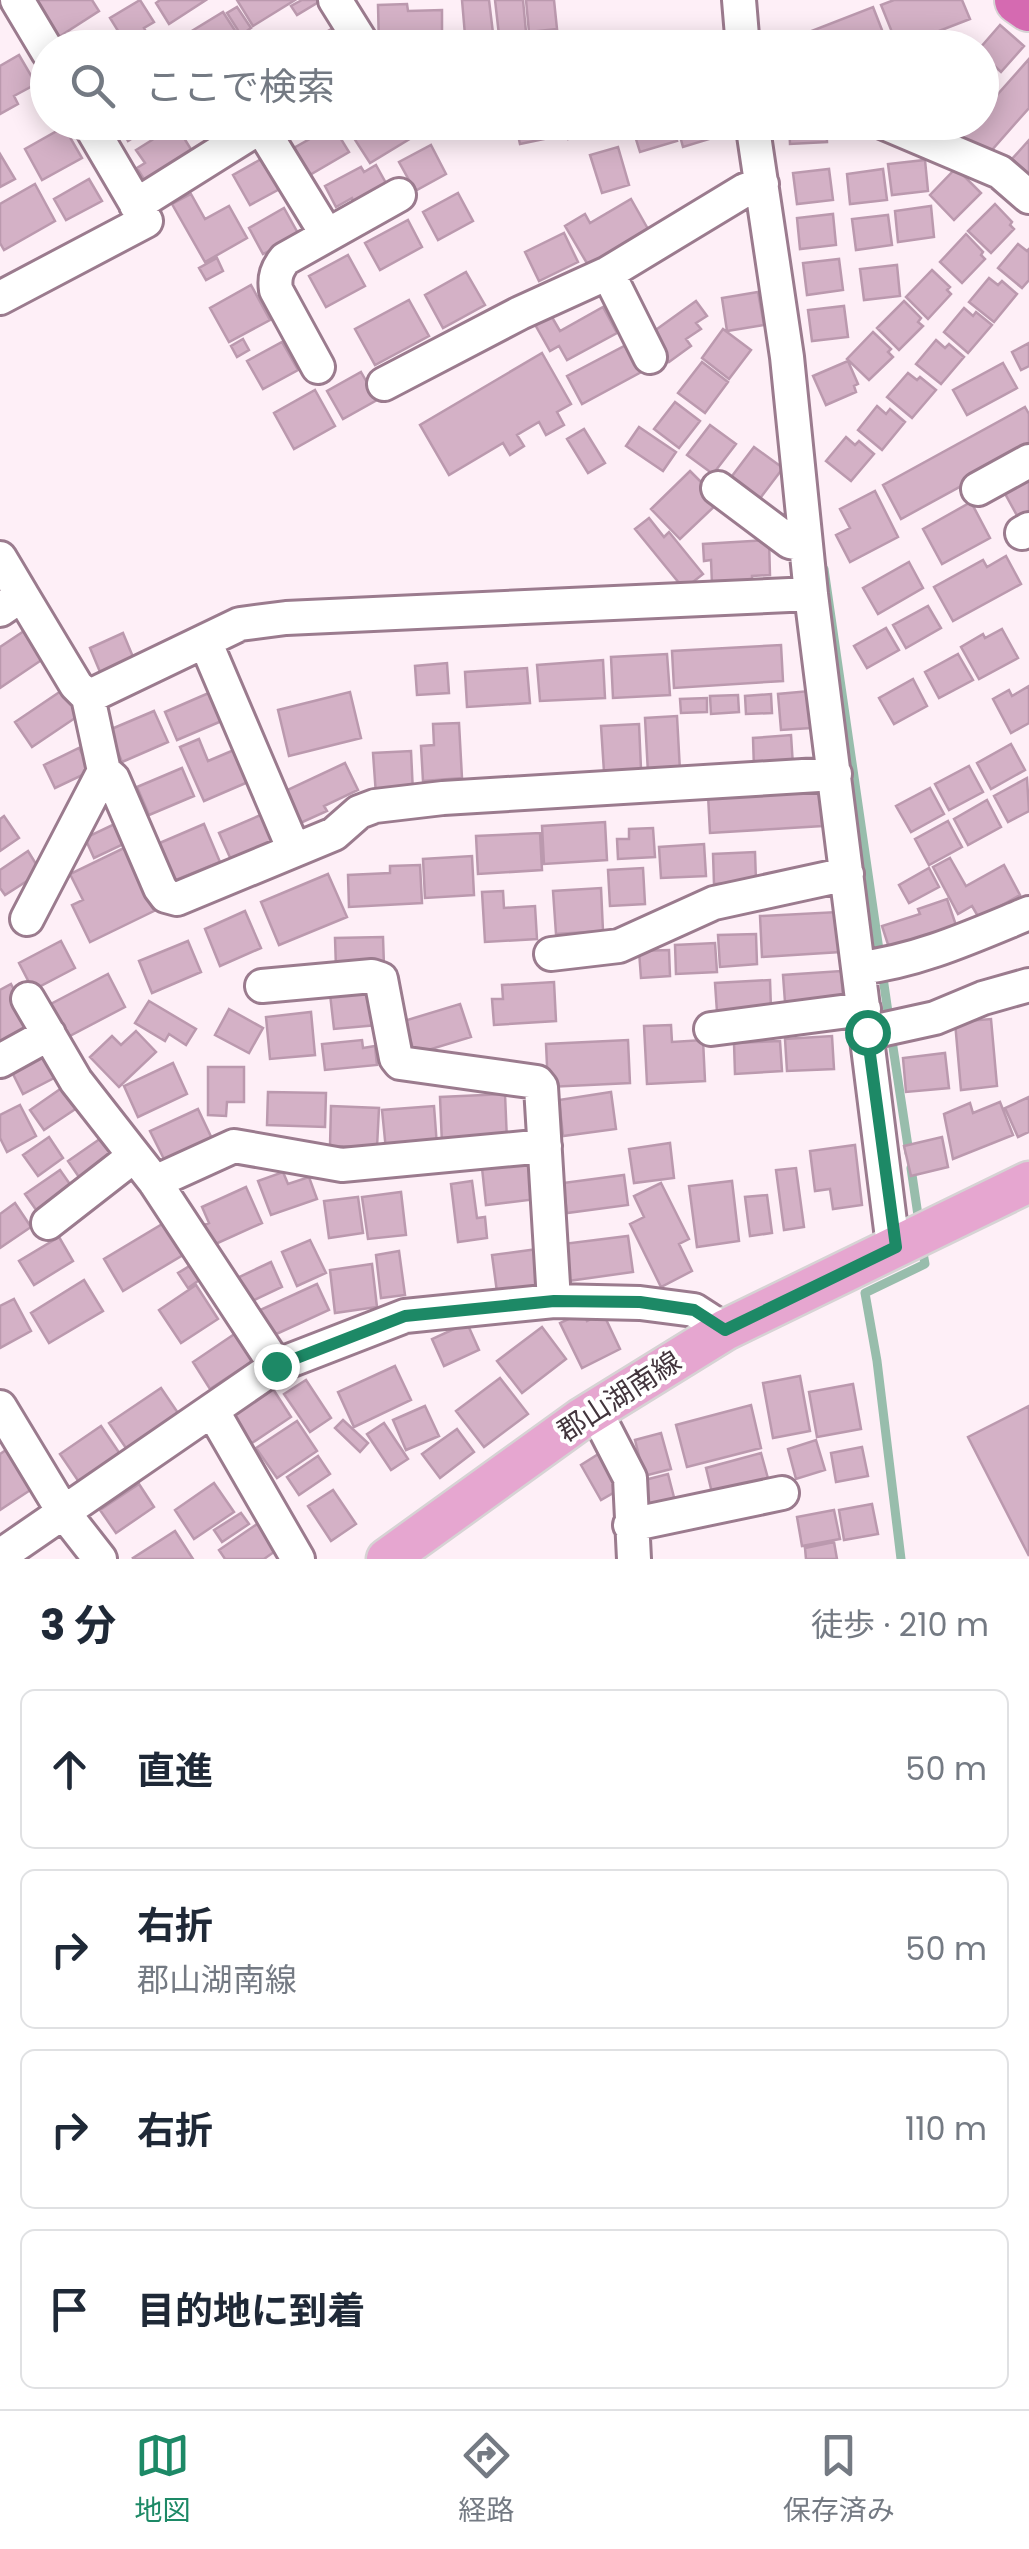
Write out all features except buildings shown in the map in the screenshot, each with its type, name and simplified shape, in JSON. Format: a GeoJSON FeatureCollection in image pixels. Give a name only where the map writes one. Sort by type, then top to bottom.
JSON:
{"type":"FeatureCollection","features":[{"type":"Feature","properties":{"kind":"highway"},"geometry":{"type":"LineString","coordinates":[[1019,0],[1029,8]]}},
{"type":"Feature","properties":{"kind":"main road","name":"郡山湖南線"},"geometry":{"type":"LineString","coordinates":[[388,1559],[594,1410],[725,1330],[1029,1182]]}},
{"type":"Feature","properties":{"kind":"street"},"geometry":{"type":"LineString","coordinates":[[17,0],[35,30]]}},
{"type":"Feature","properties":{"kind":"street"},"geometry":{"type":"LineString","coordinates":[[336,0],[354,30]]}},
{"type":"Feature","properties":{"kind":"street"},"geometry":{"type":"LineString","coordinates":[[739,0],[742,30]]}},
{"type":"Feature","properties":{"kind":"street"},"geometry":{"type":"LineString","coordinates":[[0,298],[146,220],[99,140]]}},
{"type":"Feature","properties":{"kind":"street"},"geometry":{"type":"LineString","coordinates":[[136,204],[240,140]]}},
{"type":"Feature","properties":{"kind":"street"},"geometry":{"type":"LineString","coordinates":[[273,140],[327,235]]}},
{"type":"Feature","properties":{"kind":"street"},"geometry":{"type":"LineString","coordinates":[[755,140],[787,357],[811,594],[896,1247]]}},
{"type":"Feature","properties":{"kind":"street"},"geometry":{"type":"LineString","coordinates":[[924,140],[1000,172],[1029,197]]}},
{"type":"Feature","properties":{"kind":"street"},"geometry":{"type":"LineString","coordinates":[[384,384],[520,313],[608,273],[745,190],[762,184]]}},
{"type":"Feature","properties":{"kind":"street"},"geometry":{"type":"LineString","coordinates":[[318,367],[274,280],[285,259],[399,195]]}},
{"type":"Feature","properties":{"kind":"street"},"geometry":{"type":"LineString","coordinates":[[608,273],[650,357]]}},
{"type":"Feature","properties":{"kind":"street"},"geometry":{"type":"LineString","coordinates":[[978,489],[1029,462]]}},
{"type":"Feature","properties":{"kind":"street"},"geometry":{"type":"LineString","coordinates":[[718,488],[790,542],[806,545]]}},
{"type":"Feature","properties":{"kind":"street"},"geometry":{"type":"LineString","coordinates":[[0,558],[11,602],[88,697],[104,772],[27,919]]}},
{"type":"Feature","properties":{"kind":"street"},"geometry":{"type":"LineString","coordinates":[[88,697],[240,624],[286,618],[811,594]]}},
{"type":"Feature","properties":{"kind":"street"},"geometry":{"type":"LineString","coordinates":[[205,641],[294,850]]}},
{"type":"Feature","properties":{"kind":"street"},"geometry":{"type":"LineString","coordinates":[[104,772],[113,779],[166,896],[177,899],[343,829],[360,812],[375,806],[443,798],[835,774]]}},
{"type":"Feature","properties":{"kind":"street"},"geometry":{"type":"LineString","coordinates":[[551,954],[620,946],[714,902],[847,874]]}},
{"type":"Feature","properties":{"kind":"street"},"geometry":{"type":"LineString","coordinates":[[859,968],[920,956],[1029,913]]}},
{"type":"Feature","properties":{"kind":"street"},"geometry":{"type":"LineString","coordinates":[[262,986],[372,976],[381,980],[400,1063],[537,1082],[541,1087],[554,1301]]}},
{"type":"Feature","properties":{"kind":"street"},"geometry":{"type":"LineString","coordinates":[[711,1029],[935,1018],[1029,984]]}},
{"type":"Feature","properties":{"kind":"street"},"geometry":{"type":"LineString","coordinates":[[28,999],[76,1080],[154,1182],[276,1366]]}},
{"type":"Feature","properties":{"kind":"street"},"geometry":{"type":"LineString","coordinates":[[0,1061],[49,1034]]}},
{"type":"Feature","properties":{"kind":"street"},"geometry":{"type":"LineString","coordinates":[[154,1182],[234,1146],[342,1165],[545,1146]]}},
{"type":"Feature","properties":{"kind":"street"},"geometry":{"type":"LineString","coordinates":[[48,1223],[134,1156]]}},
{"type":"Feature","properties":{"kind":"street"},"geometry":{"type":"LineString","coordinates":[[0,1556],[276,1366],[405,1316],[554,1301],[640,1302],[694,1310],[725,1330]]}},
{"type":"Feature","properties":{"kind":"street"},"geometry":{"type":"LineString","coordinates":[[0,1406],[64,1513],[100,1559]]}},
{"type":"Feature","properties":{"kind":"street"},"geometry":{"type":"LineString","coordinates":[[212,1410],[298,1559]]}},
{"type":"Feature","properties":{"kind":"street"},"geometry":{"type":"LineString","coordinates":[[594,1410],[630,1478],[634,1559]]}},
{"type":"Feature","properties":{"kind":"street"},"geometry":{"type":"LineString","coordinates":[[630,1526],[782,1493]]}},
{"type":"Feature","properties":{"kind":"waterway"},"geometry":{"type":"LineString","coordinates":[[824,569],[889,1019]]}},
{"type":"Feature","properties":{"kind":"waterway"},"geometry":{"type":"LineString","coordinates":[[891,1034],[909,1153]]}},
{"type":"Feature","properties":{"kind":"waterway"},"geometry":{"type":"LineString","coordinates":[[911,1168],[919,1222]]}},
{"type":"Feature","properties":{"kind":"waterway"},"geometry":{"type":"LineString","coordinates":[[901,1559],[865,1293],[925,1264],[922,1247]]}},
{"type":"Feature","properties":{"kind":"route"},"geometry":{"type":"LineString","coordinates":[[276,1366],[405,1316],[554,1301],[640,1302],[694,1310],[725,1330],[896,1247],[867,1032]]}}]}
